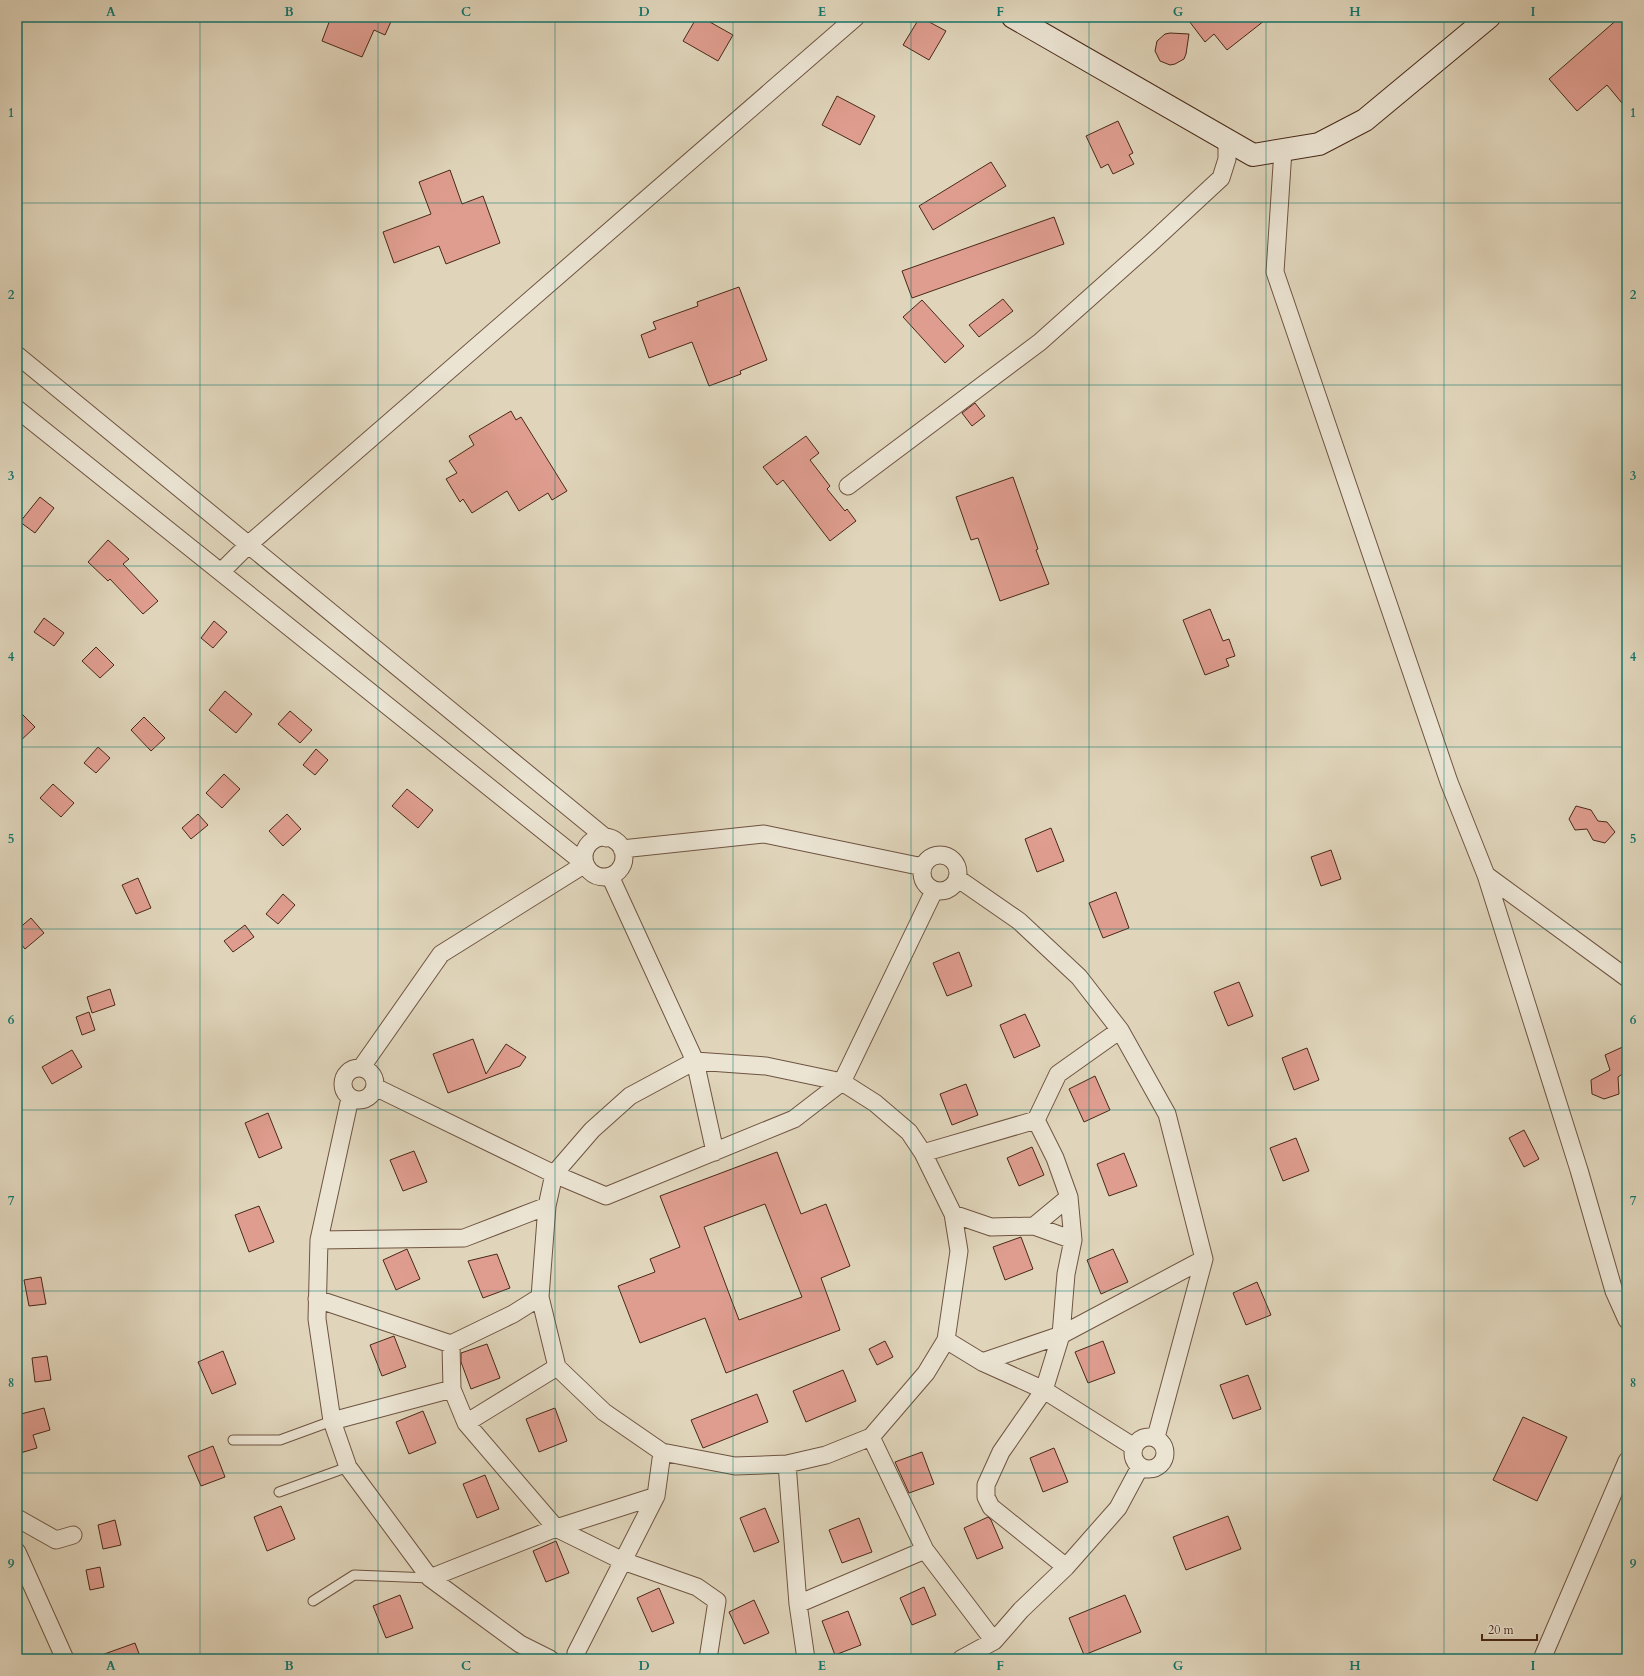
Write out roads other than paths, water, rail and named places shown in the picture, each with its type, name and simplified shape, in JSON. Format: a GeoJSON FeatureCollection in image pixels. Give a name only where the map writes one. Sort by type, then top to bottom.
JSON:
{"type":"FeatureCollection","features":[{"type":"Feature","properties":{"kind":"street"},"geometry":{"type":"LineString","coordinates":[[221,572],[248,545],[856,17]]}},
{"type":"Feature","properties":{"kind":"street"},"geometry":{"type":"LineString","coordinates":[[1013,17],[1253,155],[1319,144],[1365,120],[1489,17]]}},
{"type":"Feature","properties":{"kind":"street"},"geometry":{"type":"LineString","coordinates":[[848,486],[1040,342],[1158,236],[1221,178],[1228,159],[1227,139]]}},
{"type":"Feature","properties":{"kind":"street"},"geometry":{"type":"LineString","coordinates":[[1283,150],[1275,272],[1449,782],[1486,876],[1579,1170],[1614,1291],[1627,1320]]}},
{"type":"Feature","properties":{"kind":"street"},"geometry":{"type":"LineString","coordinates":[[17,355],[606,838],[612,840],[622,849],[623,863],[616,873],[610,876],[598,876],[588,869],[585,864],[17,409]]}},
{"type":"Feature","properties":{"kind":"street"},"geometry":{"type":"LineString","coordinates":[[622,849],[764,834],[923,868]]}},
{"type":"Feature","properties":{"kind":"street"},"geometry":{"type":"LineString","coordinates":[[585,864],[584,857],[588,846],[592,841],[606,838]]}},
{"type":"Feature","properties":{"kind":"street"},"geometry":{"type":"LineString","coordinates":[[936,856],[948,857],[956,866],[957,878],[951,888],[940,892],[929,888],[922,879],[923,868],[930,858],[936,856]]}},
{"type":"Feature","properties":{"kind":"street"},"geometry":{"type":"LineString","coordinates":[[362,1068],[441,954],[585,864]]}},
{"type":"Feature","properties":{"kind":"street"},"geometry":{"type":"LineString","coordinates":[[610,876],[695,1061],[715,1152]]}},
{"type":"Feature","properties":{"kind":"street"},"geometry":{"type":"LineString","coordinates":[[1486,876],[1627,978]]}},
{"type":"Feature","properties":{"kind":"street"},"geometry":{"type":"LineString","coordinates":[[957,878],[1025,926],[1080,977],[1120,1030],[1167,1114],[1204,1260],[1156,1438]]}},
{"type":"Feature","properties":{"kind":"street"},"geometry":{"type":"LineString","coordinates":[[375,1087],[554,1174],[606,1196],[794,1119],[842,1082],[934,890]]}},
{"type":"Feature","properties":{"kind":"street"},"geometry":{"type":"LineString","coordinates":[[923,1153],[1036,1120],[1058,1074],[1120,1030]]}},
{"type":"Feature","properties":{"kind":"street"},"geometry":{"type":"LineString","coordinates":[[695,1061],[766,1066],[842,1082],[875,1103],[909,1132],[923,1153],[953,1214],[959,1251],[946,1340],[926,1373],[871,1437],[826,1455],[787,1464],[735,1466],[662,1452],[604,1412],[557,1367],[540,1297],[547,1206],[554,1174],[592,1130],[630,1096],[695,1061]]}},
{"type":"Feature","properties":{"kind":"street"},"geometry":{"type":"LineString","coordinates":[[362,1068],[374,1077],[375,1087],[370,1096],[366,1099],[360,1100],[350,1098],[343,1089],[344,1078],[351,1070],[362,1068]]}},
{"type":"Feature","properties":{"kind":"street"},"geometry":{"type":"LineString","coordinates":[[350,1098],[319,1240],[317,1299],[317,1319],[332,1421],[348,1467],[430,1578],[520,1644],[550,1659]]}},
{"type":"Feature","properties":{"kind":"street"},"geometry":{"type":"LineString","coordinates":[[1036,1120],[1055,1158],[1068,1197],[1072,1240],[1066,1274],[1061,1335],[1044,1390],[1001,1452],[986,1485],[986,1497],[991,1507],[1066,1568]]}},
{"type":"Feature","properties":{"kind":"street"},"geometry":{"type":"LineString","coordinates":[[1034,1226],[1068,1197]]}},
{"type":"Feature","properties":{"kind":"street"},"geometry":{"type":"LineString","coordinates":[[319,1240],[464,1238],[547,1206]]}},
{"type":"Feature","properties":{"kind":"street"},"geometry":{"type":"LineString","coordinates":[[953,1214],[991,1228],[1034,1226],[1072,1240]]}},
{"type":"Feature","properties":{"kind":"street"},"geometry":{"type":"LineString","coordinates":[[982,1362],[1061,1335],[1204,1260]]}},
{"type":"Feature","properties":{"kind":"street"},"geometry":{"type":"LineString","coordinates":[[317,1299],[451,1344],[513,1314],[540,1297]]}},
{"type":"Feature","properties":{"kind":"street"},"geometry":{"type":"LineString","coordinates":[[946,1340],[982,1362],[1044,1390],[1134,1447]]}},
{"type":"Feature","properties":{"kind":"street"},"geometry":{"type":"LineString","coordinates":[[451,1344],[452,1389],[466,1422],[556,1528],[623,1561],[697,1587],[717,1601],[708,1659]]}},
{"type":"Feature","properties":{"kind":"street"},"geometry":{"type":"LineString","coordinates":[[466,1422],[557,1367]]}},
{"type":"Feature","properties":{"kind":"street"},"geometry":{"type":"LineString","coordinates":[[332,1421],[452,1389]]}},
{"type":"Feature","properties":{"kind":"street"},"geometry":{"type":"LineString","coordinates":[[1146,1436],[1156,1438],[1161,1440],[1166,1450],[1164,1460],[1156,1468],[1146,1469],[1140,1467],[1134,1458],[1134,1447],[1136,1442],[1146,1436]]}},
{"type":"Feature","properties":{"kind":"street"},"geometry":{"type":"LineString","coordinates":[[871,1437],[924,1550],[994,1641]]}},
{"type":"Feature","properties":{"kind":"street"},"geometry":{"type":"LineString","coordinates":[[557,1659],[564,1653],[581,1656],[623,1561],[656,1496],[662,1452]]}},
{"type":"Feature","properties":{"kind":"street"},"geometry":{"type":"LineString","coordinates":[[1542,1659],[1627,1461]]}},
{"type":"Feature","properties":{"kind":"street"},"geometry":{"type":"LineString","coordinates":[[787,1464],[798,1604],[806,1659]]}},
{"type":"Feature","properties":{"kind":"street"},"geometry":{"type":"LineString","coordinates":[[961,1659],[994,1641],[1021,1610],[1066,1568],[1118,1508],[1140,1467]]}},
{"type":"Feature","properties":{"kind":"street"},"geometry":{"type":"LineString","coordinates":[[430,1578],[556,1528],[656,1496]]}},
{"type":"Feature","properties":{"kind":"street"},"geometry":{"type":"LineString","coordinates":[[17,1518],[56,1540],[73,1535]]}},
{"type":"Feature","properties":{"kind":"street"},"geometry":{"type":"LineString","coordinates":[[798,1604],[924,1550]]}},
{"type":"Feature","properties":{"kind":"street"},"geometry":{"type":"LineString","coordinates":[[17,1552],[65,1659]]}},
{"type":"Feature","properties":{"kind":"lane"},"geometry":{"type":"LineString","coordinates":[[233,1440],[280,1440],[332,1421]]}},
{"type":"Feature","properties":{"kind":"lane"},"geometry":{"type":"LineString","coordinates":[[279,1492],[348,1467]]}},
{"type":"Feature","properties":{"kind":"lane"},"geometry":{"type":"LineString","coordinates":[[313,1601],[354,1574],[430,1578]]}}]}
